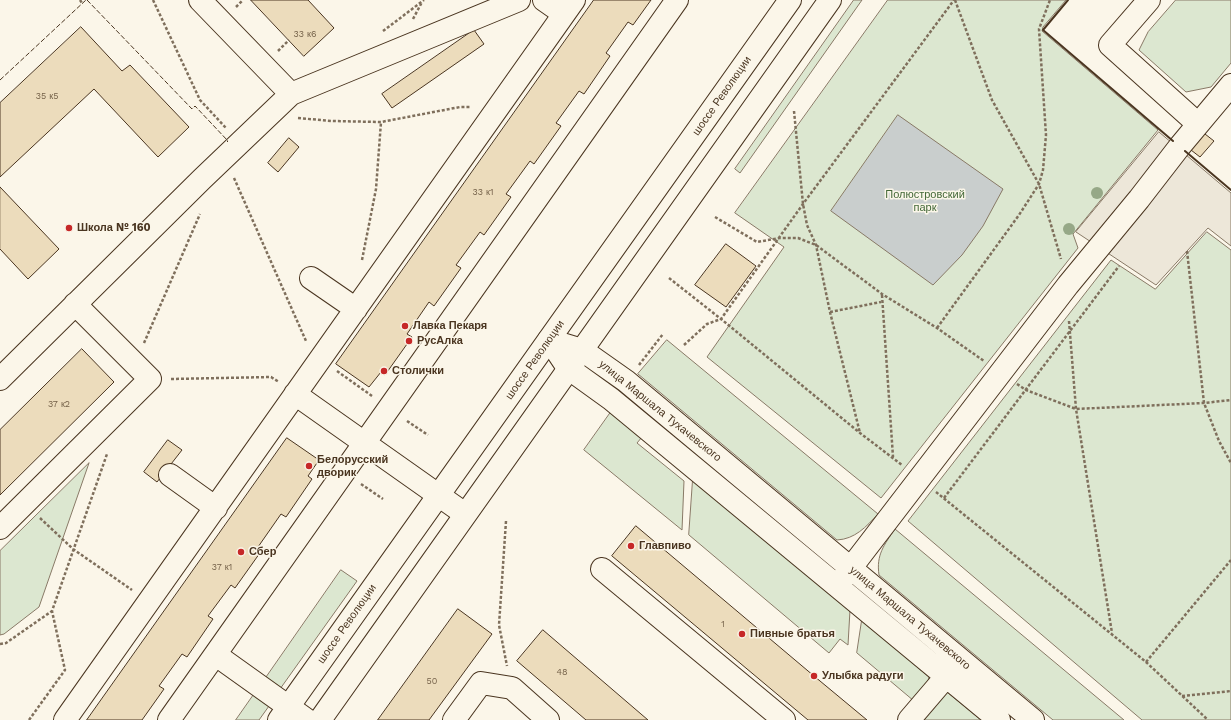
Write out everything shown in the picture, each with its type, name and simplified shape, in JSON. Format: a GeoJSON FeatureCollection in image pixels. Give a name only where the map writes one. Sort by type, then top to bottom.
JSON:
{"type":"FeatureCollection","features":[{"type":"Feature","properties":{"kind":"main road"},"geometry":{"type":"LineString","coordinates":[[200,0],[291,94]]}},
{"type":"Feature","properties":{"kind":"main road"},"geometry":{"type":"LineString","coordinates":[[0,379],[291,94],[519,0]]}},
{"type":"Feature","properties":{"kind":"main road"},"geometry":{"type":"LineString","coordinates":[[65,720],[569,7],[544,0]]}},
{"type":"Feature","properties":{"kind":"main road"},"geometry":{"type":"LineString","coordinates":[[169,720],[677,0]]}},
{"type":"Feature","properties":{"kind":"main road","name":"шоссе Революции"},"geometry":{"type":"LineString","coordinates":[[283,713],[790,0]]}},
{"type":"Feature","properties":{"kind":"main road"},"geometry":{"type":"LineString","coordinates":[[320,720],[830,0]]}},
{"type":"Feature","properties":{"kind":"main road"},"geometry":{"type":"LineString","coordinates":[[1149,0],[1110,45],[1198,124]]}},
{"type":"Feature","properties":{"kind":"main road"},"geometry":{"type":"LineString","coordinates":[[837,586],[1073,279],[1231,85]]}},
{"type":"Feature","properties":{"kind":"main road"},"geometry":{"type":"LineString","coordinates":[[311,278],[356,310]]}},
{"type":"Feature","properties":{"kind":"main road"},"geometry":{"type":"LineString","coordinates":[[0,528],[25,503],[142,372],[75,304]]}},
{"type":"Feature","properties":{"kind":"main road","name":"улица Маршала Тухачевского"},"geometry":{"type":"LineString","coordinates":[[549,340],[582,350],[626,381],[1033,720]]}},
{"type":"Feature","properties":{"kind":"main road","name":"улица Маршала Тухачевского"},"geometry":{"type":"LineString","coordinates":[[549,340],[568,368],[611,399],[999,720]]}},
{"type":"Feature","properties":{"kind":"main road"},"geometry":{"type":"LineString","coordinates":[[295,394],[465,514]]}},
{"type":"Feature","properties":{"kind":"main road"},"geometry":{"type":"LineString","coordinates":[[170,475],[216,508]]}},
{"type":"Feature","properties":{"kind":"main road"},"geometry":{"type":"LineString","coordinates":[[602,569],[784,720]]}},
{"type":"Feature","properties":{"kind":"main road"},"geometry":{"type":"LineString","coordinates":[[216,655],[283,713],[307,720]]}},
{"type":"Feature","properties":{"kind":"main road"},"geometry":{"type":"LineString","coordinates":[[909,720],[960,660]]}},
{"type":"Feature","properties":{"kind":"main road"},"geometry":{"type":"LineString","coordinates":[[454,720],[481,683],[512,688],[548,720]]}},
{"type":"Feature","properties":{"kind":"path"},"geometry":{"type":"LineString","coordinates":[[153,0],[200,100],[233,150],[304,338],[320,360],[389,408]]}},
{"type":"Feature","properties":{"kind":"path"},"geometry":{"type":"LineString","coordinates":[[684,345],[708,324],[721,319],[803,204],[954,0]]}},
{"type":"Feature","properties":{"kind":"path"},"geometry":{"type":"LineString","coordinates":[[937,328],[1019,215],[1039,184],[1043,170],[1046,136],[1039,28],[1050,0]]}},
{"type":"Feature","properties":{"kind":"path"},"geometry":{"type":"LineString","coordinates":[[275,109],[292,117],[311,120],[381,122],[460,107],[476,107],[496,111]]}},
{"type":"Feature","properties":{"kind":"path"},"geometry":{"type":"LineString","coordinates":[[794,111],[803,204],[807,225],[816,245],[830,312],[860,433]]}},
{"type":"Feature","properties":{"kind":"path"},"geometry":{"type":"LineString","coordinates":[[362,262],[376,189],[381,122]]}},
{"type":"Feature","properties":{"kind":"path"},"geometry":{"type":"LineString","coordinates":[[200,212],[142,372],[272,377],[295,394]]}},
{"type":"Feature","properties":{"kind":"path"},"geometry":{"type":"LineString","coordinates":[[715,217],[757,242],[780,238],[798,238],[816,245],[882,294],[937,328],[1026,390],[1076,408],[1204,403],[1231,400]]}},
{"type":"Feature","properties":{"kind":"path"},"geometry":{"type":"LineString","coordinates":[[1187,251],[1204,403],[1219,441],[1231,463]]}},
{"type":"Feature","properties":{"kind":"path"},"geometry":{"type":"LineString","coordinates":[[944,498],[1119,266]]}},
{"type":"Feature","properties":{"kind":"path"},"geometry":{"type":"LineString","coordinates":[[668,278],[721,319],[860,433],[893,457],[1146,662],[1208,720]]}},
{"type":"Feature","properties":{"kind":"path"},"geometry":{"type":"LineString","coordinates":[[882,294],[893,457]]}},
{"type":"Feature","properties":{"kind":"path"},"geometry":{"type":"LineString","coordinates":[[830,312],[882,302]]}},
{"type":"Feature","properties":{"kind":"path"},"geometry":{"type":"LineString","coordinates":[[636,368],[663,334]]}},
{"type":"Feature","properties":{"kind":"path"},"geometry":{"type":"LineString","coordinates":[[29,720],[65,670],[52,611],[109,448]]}},
{"type":"Feature","properties":{"kind":"path"},"geometry":{"type":"LineString","coordinates":[[25,503],[73,549],[149,601]]}},
{"type":"Feature","properties":{"kind":"path"},"geometry":{"type":"LineString","coordinates":[[506,521],[499,625],[512,688]]}},
{"type":"Feature","properties":{"kind":"path"},"geometry":{"type":"LineString","coordinates":[[1146,662],[1231,560]]}},
{"type":"Feature","properties":{"kind":"path"},"geometry":{"type":"LineString","coordinates":[[0,644],[6,643],[52,611]]}},
{"type":"Feature","properties":{"kind":"path"},"geometry":{"type":"LineString","coordinates":[[1182,696],[1231,691]]}},
{"type":"Feature","properties":{"kind":"green space"},"geometry":{"type":"Polygon","coordinates":[[[854,0],[862,0],[740,173],[735,169],[854,0]]]}},
{"type":"Feature","properties":{"kind":"green space","name":"Полюстровский парк"},"geometry":{"type":"Polygon","coordinates":[[[888,0],[1066,0],[1043,27],[1042,31],[1158,130],[1073,234],[1078,248],[881,498],[707,357],[784,247],[735,213],[888,0]]]}},
{"type":"Feature","properties":{"kind":"green space"},"geometry":{"type":"Polygon","coordinates":[[[1176,0],[1231,0],[1231,63],[1211,87],[1186,92],[1139,50],[1148,32],[1176,0]]]}},
{"type":"Feature","properties":{"kind":"green space"},"geometry":{"type":"Polygon","coordinates":[[[1207,232],[1231,250],[1231,720],[1142,720],[908,521],[1111,260],[1155,289],[1207,232]]]}},
{"type":"Feature","properties":{"kind":"green space"},"geometry":{"type":"Polygon","coordinates":[[[667,340],[878,514],[860,532],[837,540],[638,374],[667,340]]]}},
{"type":"Feature","properties":{"kind":"green space"},"geometry":{"type":"Polygon","coordinates":[[[611,412],[642,437],[637,443],[684,481],[682,530],[584,450],[611,412]]]}},
{"type":"Feature","properties":{"kind":"green space"},"geometry":{"type":"Polygon","coordinates":[[[89,463],[39,607],[4,634],[0,635],[0,551],[89,463]]]}},
{"type":"Feature","properties":{"kind":"green space"},"geometry":{"type":"Polygon","coordinates":[[[693,478],[850,610],[848,645],[840,639],[829,653],[689,535],[693,478]]]}},
{"type":"Feature","properties":{"kind":"green space"},"geometry":{"type":"Polygon","coordinates":[[[895,529],[1124,720],[1053,720],[879,575],[878,568],[882,550],[895,529]]]}},
{"type":"Feature","properties":{"kind":"green space"},"geometry":{"type":"Polygon","coordinates":[[[341,570],[357,581],[280,689],[263,682],[341,570]]]}},
{"type":"Feature","properties":{"kind":"green space"},"geometry":{"type":"Polygon","coordinates":[[[862,620],[929,677],[927,685],[914,701],[857,653],[862,620]]]}},
{"type":"Feature","properties":{"kind":"green space"},"geometry":{"type":"Polygon","coordinates":[[[947,692],[981,720],[922,720],[947,692]]]}},
{"type":"Feature","properties":{"kind":"green space"},"geometry":{"type":"Polygon","coordinates":[[[255,693],[269,706],[259,720],[236,720],[255,693]]]}},
{"type":"Feature","properties":{"kind":"shaded area"},"geometry":{"type":"Polygon","coordinates":[[[898,115],[1003,189],[983,226],[962,255],[933,285],[831,211],[898,115]]]}},
{"type":"Feature","properties":{"kind":"shaded area"},"geometry":{"type":"Polygon","coordinates":[[[1159,132],[1231,193],[1231,246],[1208,228],[1156,285],[1076,232],[1159,132]]]}},
{"type":"Feature","properties":{"kind":"building"},"geometry":{"type":"Polygon","coordinates":[[[251,0],[308,0],[334,28],[304,56],[251,0]]]}},
{"type":"Feature","properties":{"kind":"building"},"geometry":{"type":"Polygon","coordinates":[[[594,0],[651,0],[633,25],[628,22],[606,53],[610,56],[584,94],[579,91],[556,123],[561,126],[534,164],[530,161],[506,194],[511,197],[484,235],[480,232],[456,265],[461,268],[434,306],[429,302],[407,334],[412,337],[385,375],[381,372],[369,387],[336,364],[594,0]]]}},
{"type":"Feature","properties":{"kind":"building"},"geometry":{"type":"Polygon","coordinates":[[[81,27],[122,71],[130,65],[189,127],[158,157],[94,89],[0,177],[0,103],[81,27]]]}},
{"type":"Feature","properties":{"kind":"building"},"geometry":{"type":"Polygon","coordinates":[[[474,30],[484,44],[392,108],[382,94],[474,30]]]}},
{"type":"Feature","properties":{"kind":"building"},"geometry":{"type":"Polygon","coordinates":[[[1205,134],[1214,141],[1200,157],[1191,150],[1205,134]]]}},
{"type":"Feature","properties":{"kind":"building"},"geometry":{"type":"Polygon","coordinates":[[[289,138],[299,147],[278,172],[268,163],[289,138]]]}},
{"type":"Feature","properties":{"kind":"building"},"geometry":{"type":"Polygon","coordinates":[[[0,187],[59,249],[28,279],[0,249],[0,187]]]}},
{"type":"Feature","properties":{"kind":"building"},"geometry":{"type":"Polygon","coordinates":[[[726,244],[756,266],[726,307],[695,285],[726,244]]]}},
{"type":"Feature","properties":{"kind":"building"},"geometry":{"type":"Polygon","coordinates":[[[82,349],[114,382],[0,495],[0,430],[82,349]]]}},
{"type":"Feature","properties":{"kind":"building"},"geometry":{"type":"Polygon","coordinates":[[[287,438],[319,460],[308,476],[312,479],[286,517],[281,514],[258,547],[262,550],[235,588],[231,585],[208,616],[213,619],[187,657],[182,654],[159,686],[164,689],[142,720],[87,720],[287,438]]]}},
{"type":"Feature","properties":{"kind":"building"},"geometry":{"type":"Polygon","coordinates":[[[168,440],[182,450],[157,482],[144,472],[168,440]]]}},
{"type":"Feature","properties":{"kind":"building"},"geometry":{"type":"Polygon","coordinates":[[[636,526],[867,720],[808,720],[612,556],[636,526]]]}},
{"type":"Feature","properties":{"kind":"building"},"geometry":{"type":"Polygon","coordinates":[[[458,609],[492,634],[429,720],[378,720],[458,609]]]}},
{"type":"Feature","properties":{"kind":"building"},"geometry":{"type":"Polygon","coordinates":[[[543,630],[648,720],[586,720],[517,661],[543,630]]]}},
{"type":"Feature","properties":{"kind":"fence"},"geometry":{"type":"LineString","coordinates":[[0,80],[86,0]]}},
{"type":"Feature","properties":{"kind":"fence"},"geometry":{"type":"LineString","coordinates":[[87,0],[192,109],[195,106],[228,141],[227,142]]}},
{"type":"Feature","properties":{"kind":"wall"},"geometry":{"type":"LineString","coordinates":[[1068,0],[1043,30],[1173,141]]}},
{"type":"Feature","properties":{"kind":"wall"},"geometry":{"type":"LineString","coordinates":[[1185,151],[1231,190]]}},
{"type":"Feature","properties":{"kind":"place","name":"Школа № 160"},"geometry":{"type":"Point","coordinates":[69,228]}},
{"type":"Feature","properties":{"kind":"place","name":"Лавка Пекаря"},"geometry":{"type":"Point","coordinates":[405,326]}},
{"type":"Feature","properties":{"kind":"place","name":"РусАлка"},"geometry":{"type":"Point","coordinates":[409,341]}},
{"type":"Feature","properties":{"kind":"place","name":"Столички"},"geometry":{"type":"Point","coordinates":[384,371]}},
{"type":"Feature","properties":{"kind":"place","name":"Белорусский дворик"},"geometry":{"type":"Point","coordinates":[309,466]}},
{"type":"Feature","properties":{"kind":"place","name":"Главпиво"},"geometry":{"type":"Point","coordinates":[631,546]}},
{"type":"Feature","properties":{"kind":"place","name":"Сбер"},"geometry":{"type":"Point","coordinates":[241,552]}},
{"type":"Feature","properties":{"kind":"place","name":"Пивные братья"},"geometry":{"type":"Point","coordinates":[742,634]}},
{"type":"Feature","properties":{"kind":"place","name":"Улыбка радуги"},"geometry":{"type":"Point","coordinates":[814,676]}}]}
